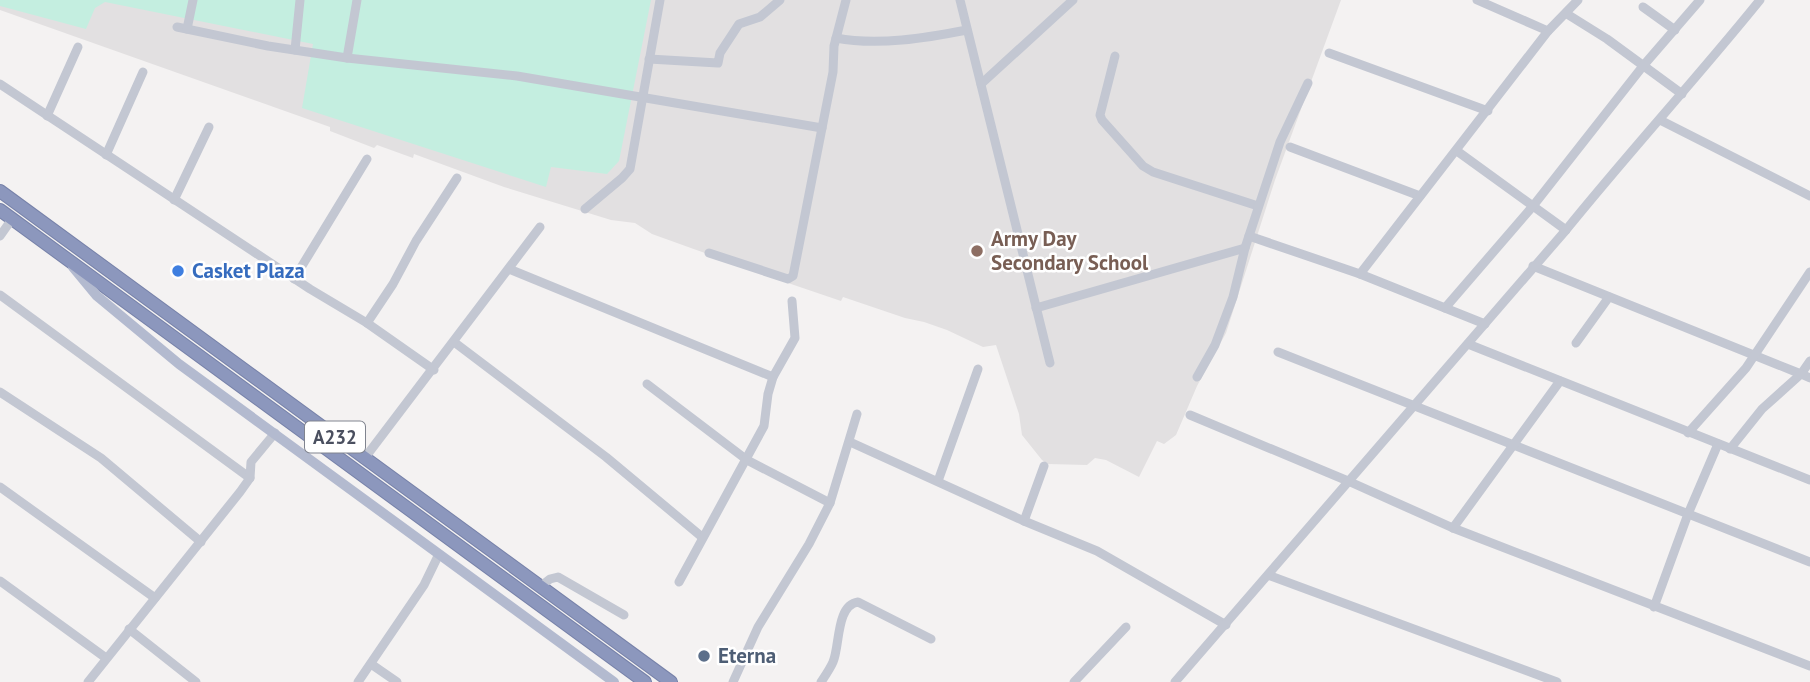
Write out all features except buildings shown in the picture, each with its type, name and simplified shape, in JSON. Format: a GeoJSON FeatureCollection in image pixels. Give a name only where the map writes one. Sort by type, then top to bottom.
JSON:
{"type":"FeatureCollection","features":[{"type":"Feature","properties":{"kind":"highway","name":"A232"},"geometry":{"type":"LineString","coordinates":[[0,191],[671,682]]}},
{"type":"Feature","properties":{"kind":"highway","name":"A232"},"geometry":{"type":"LineString","coordinates":[[0,210],[645,682]]}},
{"type":"Feature","properties":{"kind":"main road"},"geometry":{"type":"LineString","coordinates":[[66,259],[97,296],[179,364],[614,682]]}},
{"type":"Feature","properties":{"kind":"street"},"geometry":{"type":"LineString","coordinates":[[187,29],[193,0]]}},
{"type":"Feature","properties":{"kind":"street"},"geometry":{"type":"LineString","coordinates":[[295,50],[300,0]]}},
{"type":"Feature","properties":{"kind":"street"},"geometry":{"type":"LineString","coordinates":[[347,58],[357,0]]}},
{"type":"Feature","properties":{"kind":"street"},"geometry":{"type":"LineString","coordinates":[[584,209],[630,169],[660,0]]}},
{"type":"Feature","properties":{"kind":"street"},"geometry":{"type":"LineString","coordinates":[[649,59],[718,63],[720,52],[739,24],[760,17],[780,0]]}},
{"type":"Feature","properties":{"kind":"street"},"geometry":{"type":"LineString","coordinates":[[709,253],[791,279],[833,72],[836,38],[846,0]]}},
{"type":"Feature","properties":{"kind":"street"},"geometry":{"type":"LineString","coordinates":[[960,0],[1049,363]]}},
{"type":"Feature","properties":{"kind":"street"},"geometry":{"type":"LineString","coordinates":[[981,84],[1073,0]]}},
{"type":"Feature","properties":{"kind":"street"},"geometry":{"type":"LineString","coordinates":[[1477,0],[1548,32]]}},
{"type":"Feature","properties":{"kind":"street"},"geometry":{"type":"LineString","coordinates":[[1360,274],[1548,32],[1578,0]]}},
{"type":"Feature","properties":{"kind":"street"},"geometry":{"type":"LineString","coordinates":[[1445,308],[1533,206],[1643,66],[1700,0]]}},
{"type":"Feature","properties":{"kind":"street"},"geometry":{"type":"LineString","coordinates":[[1175,682],[1566,230],[1760,0]]}},
{"type":"Feature","properties":{"kind":"street"},"geometry":{"type":"LineString","coordinates":[[1643,7],[1675,30]]}},
{"type":"Feature","properties":{"kind":"street"},"geometry":{"type":"LineString","coordinates":[[1566,14],[1607,39],[1682,94]]}},
{"type":"Feature","properties":{"kind":"street"},"geometry":{"type":"LineString","coordinates":[[177,27],[295,50],[517,76],[822,128]]}},
{"type":"Feature","properties":{"kind":"street"},"geometry":{"type":"LineString","coordinates":[[836,38],[855,42],[933,37],[967,30]]}},
{"type":"Feature","properties":{"kind":"street"},"geometry":{"type":"LineString","coordinates":[[47,116],[79,47]]}},
{"type":"Feature","properties":{"kind":"street"},"geometry":{"type":"LineString","coordinates":[[1329,53],[1488,111]]}},
{"type":"Feature","properties":{"kind":"street"},"geometry":{"type":"LineString","coordinates":[[1115,56],[1100,114],[1102,120],[1143,166],[1153,172],[1258,206]]}},
{"type":"Feature","properties":{"kind":"street"},"geometry":{"type":"LineString","coordinates":[[106,155],[144,72]]}},
{"type":"Feature","properties":{"kind":"street"},"geometry":{"type":"LineString","coordinates":[[1197,377],[1215,345],[1233,298],[1248,236],[1280,142],[1308,83]]}},
{"type":"Feature","properties":{"kind":"street"},"geometry":{"type":"LineString","coordinates":[[0,84],[294,279],[367,323],[434,370]]}},
{"type":"Feature","properties":{"kind":"street"},"geometry":{"type":"LineString","coordinates":[[1660,120],[1810,197]]}},
{"type":"Feature","properties":{"kind":"street"},"geometry":{"type":"LineString","coordinates":[[174,200],[209,127]]}},
{"type":"Feature","properties":{"kind":"street"},"geometry":{"type":"LineString","coordinates":[[1290,147],[1420,196]]}},
{"type":"Feature","properties":{"kind":"street"},"geometry":{"type":"LineString","coordinates":[[1457,151],[1566,230]]}},
{"type":"Feature","properties":{"kind":"street"},"geometry":{"type":"LineString","coordinates":[[294,279],[367,159]]}},
{"type":"Feature","properties":{"kind":"street"},"geometry":{"type":"LineString","coordinates":[[367,323],[393,284],[415,241],[457,177]]}},
{"type":"Feature","properties":{"kind":"street"},"geometry":{"type":"LineString","coordinates":[[0,236],[12,219]]}},
{"type":"Feature","properties":{"kind":"street"},"geometry":{"type":"LineString","coordinates":[[364,459],[540,227]]}},
{"type":"Feature","properties":{"kind":"street"},"geometry":{"type":"LineString","coordinates":[[1248,236],[1360,274],[1485,324]]}},
{"type":"Feature","properties":{"kind":"street"},"geometry":{"type":"LineString","coordinates":[[1036,308],[1245,248]]}},
{"type":"Feature","properties":{"kind":"street"},"geometry":{"type":"LineString","coordinates":[[1533,267],[1805,376]]}},
{"type":"Feature","properties":{"kind":"street"},"geometry":{"type":"LineString","coordinates":[[509,269],[774,377]]}},
{"type":"Feature","properties":{"kind":"street"},"geometry":{"type":"LineString","coordinates":[[1688,433],[1746,368],[1810,272]]}},
{"type":"Feature","properties":{"kind":"street"},"geometry":{"type":"LineString","coordinates":[[0,295],[250,478]]}},
{"type":"Feature","properties":{"kind":"street"},"geometry":{"type":"LineString","coordinates":[[1576,343],[1609,297]]}},
{"type":"Feature","properties":{"kind":"street"},"geometry":{"type":"LineString","coordinates":[[679,582],[764,426],[768,394],[795,338],[792,301]]}},
{"type":"Feature","properties":{"kind":"street"},"geometry":{"type":"LineString","coordinates":[[454,342],[606,457],[702,537]]}},
{"type":"Feature","properties":{"kind":"street"},"geometry":{"type":"LineString","coordinates":[[1468,344],[1810,481]]}},
{"type":"Feature","properties":{"kind":"street"},"geometry":{"type":"LineString","coordinates":[[1278,352],[1810,562]]}},
{"type":"Feature","properties":{"kind":"street"},"geometry":{"type":"LineString","coordinates":[[1730,449],[1762,409],[1805,376],[1810,361]]}},
{"type":"Feature","properties":{"kind":"street"},"geometry":{"type":"LineString","coordinates":[[938,481],[978,369]]}},
{"type":"Feature","properties":{"kind":"street"},"geometry":{"type":"LineString","coordinates":[[1453,528],[1560,381]]}},
{"type":"Feature","properties":{"kind":"street"},"geometry":{"type":"LineString","coordinates":[[647,384],[747,460],[830,503]]}},
{"type":"Feature","properties":{"kind":"street"},"geometry":{"type":"LineString","coordinates":[[0,392],[101,458],[201,542]]}},
{"type":"Feature","properties":{"kind":"street"},"geometry":{"type":"LineString","coordinates":[[733,682],[758,627],[809,544],[830,503],[858,414]]}},
{"type":"Feature","properties":{"kind":"street"},"geometry":{"type":"LineString","coordinates":[[1190,415],[1453,528],[1810,666]]}},
{"type":"Feature","properties":{"kind":"street"},"geometry":{"type":"LineString","coordinates":[[88,682],[250,478],[251,462],[275,433]]}},
{"type":"Feature","properties":{"kind":"street"},"geometry":{"type":"LineString","coordinates":[[849,442],[1097,551],[1226,625]]}},
{"type":"Feature","properties":{"kind":"street"},"geometry":{"type":"LineString","coordinates":[[1654,607],[1688,514],[1718,444]]}},
{"type":"Feature","properties":{"kind":"street"},"geometry":{"type":"LineString","coordinates":[[1024,521],[1044,467]]}},
{"type":"Feature","properties":{"kind":"street"},"geometry":{"type":"LineString","coordinates":[[0,487],[155,598]]}},
{"type":"Feature","properties":{"kind":"street"},"geometry":{"type":"LineString","coordinates":[[358,682],[424,585],[439,554]]}},
{"type":"Feature","properties":{"kind":"street"},"geometry":{"type":"LineString","coordinates":[[1268,575],[1557,682]]}},
{"type":"Feature","properties":{"kind":"street"},"geometry":{"type":"LineString","coordinates":[[541,586],[558,577],[624,615]]}},
{"type":"Feature","properties":{"kind":"street"},"geometry":{"type":"LineString","coordinates":[[0,581],[106,658]]}},
{"type":"Feature","properties":{"kind":"street"},"geometry":{"type":"LineString","coordinates":[[821,682],[834,662],[844,615],[847,606],[852,603],[858,602],[931,639]]}},
{"type":"Feature","properties":{"kind":"street"},"geometry":{"type":"LineString","coordinates":[[1074,682],[1126,627]]}},
{"type":"Feature","properties":{"kind":"street"},"geometry":{"type":"LineString","coordinates":[[129,629],[196,682]]}},
{"type":"Feature","properties":{"kind":"street"},"geometry":{"type":"LineString","coordinates":[[371,664],[397,682]]}},
{"type":"Feature","properties":{"kind":"shaded area","name":"Army Day Secondary School"},"geometry":{"type":"Polygon","coordinates":[[[0,0],[1341,0],[1275,180],[1226,333],[1197,386],[1176,435],[1164,444],[1157,441],[1139,477],[1106,460],[1095,458],[1087,465],[1048,464],[1042,460],[1022,435],[1019,414],[996,345],[983,347],[924,322],[843,297],[841,301],[652,234],[635,223],[611,220],[504,187],[414,154],[413,158],[377,145],[374,148],[330,131],[330,127],[0,10],[0,0]]]}},
{"type":"Feature","properties":{"kind":"green space"},"geometry":{"type":"Polygon","coordinates":[[[0,0],[651,0],[619,161],[607,174],[551,167],[546,187],[302,108],[313,44],[105,2],[95,8],[86,29],[0,6],[0,0]]]}},
{"type":"Feature","properties":{"kind":"place","name":"Army Day Secondary School"},"geometry":{"type":"Point","coordinates":[977,251]}},
{"type":"Feature","properties":{"kind":"place","name":"Casket Plaza"},"geometry":{"type":"Point","coordinates":[178,271]}},
{"type":"Feature","properties":{"kind":"place","name":"Eterna"},"geometry":{"type":"Point","coordinates":[704,656]}}]}
